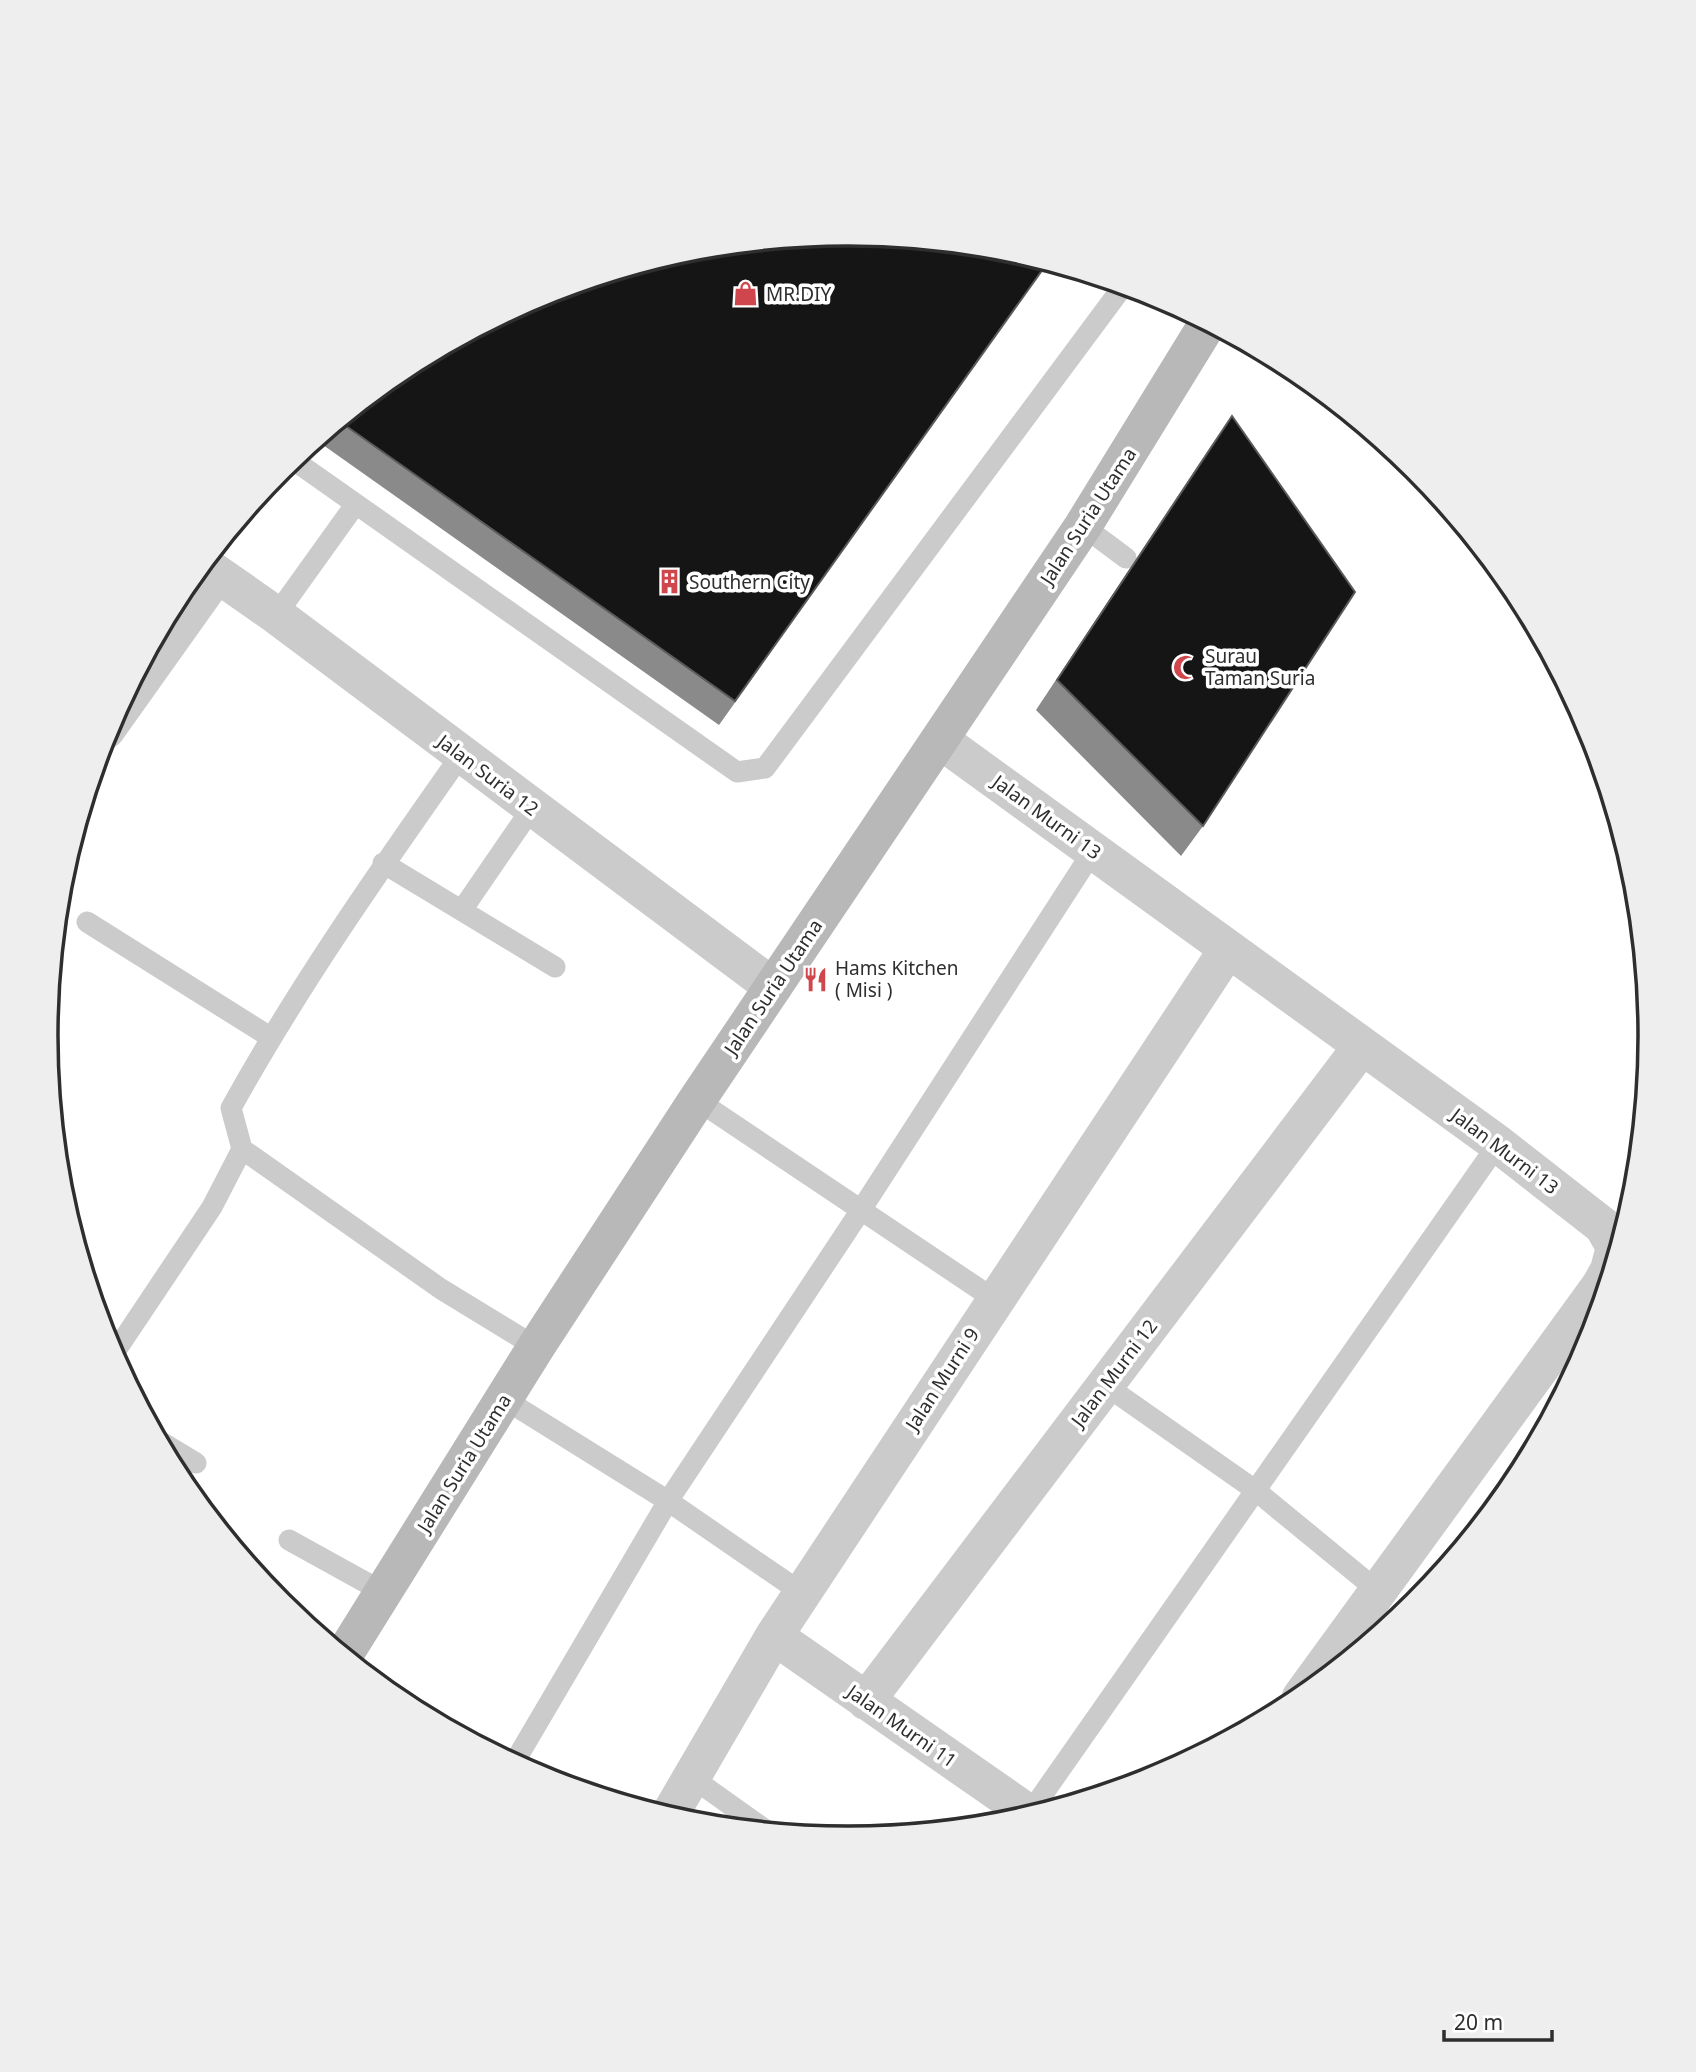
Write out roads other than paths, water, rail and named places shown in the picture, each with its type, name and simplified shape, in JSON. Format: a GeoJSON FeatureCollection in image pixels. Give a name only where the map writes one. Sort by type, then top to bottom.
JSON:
{"type":"FeatureCollection","features":[{"type":"Feature","properties":{"kind":"main road","name":"Jalan Suria Utama"},"geometry":{"type":"LineString","coordinates":[[349,1648],[536,1347],[696,1100],[1083,526],[1204,330]]}},
{"type":"Feature","properties":{"kind":"street","name":"Jalan Suria 12"},"geometry":{"type":"LineString","coordinates":[[211,569],[276,615],[773,987]]}},
{"type":"Feature","properties":{"kind":"street"},"geometry":{"type":"LineString","coordinates":[[174,625],[201,584]]}},
{"type":"Feature","properties":{"kind":"street","name":"Jalan Murni 13"},"geometry":{"type":"LineString","coordinates":[[940,740],[1498,1144],[1603,1226],[1611,1240]]}},
{"type":"Feature","properties":{"kind":"street","name":"Jalan Murni 9"},"geometry":{"type":"LineString","coordinates":[[674,1806],[774,1636],[994,1299],[1228,949]]}},
{"type":"Feature","properties":{"kind":"street","name":"Jalan Murni 12"},"geometry":{"type":"LineString","coordinates":[[866,1701],[1362,1046]]}},
{"type":"Feature","properties":{"kind":"street","name":"Jalan Murni 13"},"geometry":{"type":"LineString","coordinates":[[1322,1668],[1595,1293]]}},
{"type":"Feature","properties":{"kind":"street","name":"Jalan Murni 11"},"geometry":{"type":"LineString","coordinates":[[774,1636],[1020,1807]]}},
{"type":"Feature","properties":{"kind":"lane"},"geometry":{"type":"LineString","coordinates":[[301,466],[737,772],[765,768],[1117,294]]}},
{"type":"Feature","properties":{"kind":"lane"},"geometry":{"type":"LineString","coordinates":[[276,615],[355,505]]}},
{"type":"Feature","properties":{"kind":"lane"},"geometry":{"type":"LineString","coordinates":[[1083,526],[1126,558]]}},
{"type":"Feature","properties":{"kind":"lane"},"geometry":{"type":"LineString","coordinates":[[461,755],[383,863],[270,1037],[231,1108],[242,1149],[440,1289],[536,1347]]}},
{"type":"Feature","properties":{"kind":"lane"},"geometry":{"type":"LineString","coordinates":[[461,910],[532,808]]}},
{"type":"Feature","properties":{"kind":"lane"},"geometry":{"type":"LineString","coordinates":[[519,1754],[668,1502],[1093,851]]}},
{"type":"Feature","properties":{"kind":"lane"},"geometry":{"type":"LineString","coordinates":[[383,863],[555,967]]}},
{"type":"Feature","properties":{"kind":"lane"},"geometry":{"type":"LineString","coordinates":[[87,922],[270,1037]]}},
{"type":"Feature","properties":{"kind":"lane"},"geometry":{"type":"LineString","coordinates":[[696,1100],[994,1299]]}},
{"type":"Feature","properties":{"kind":"lane"},"geometry":{"type":"LineString","coordinates":[[1038,1803],[1498,1144]]}},
{"type":"Feature","properties":{"kind":"lane"},"geometry":{"type":"LineString","coordinates":[[121,1344],[212,1207],[242,1149]]}},
{"type":"Feature","properties":{"kind":"lane"},"geometry":{"type":"LineString","coordinates":[[1105,1385],[1255,1490],[1378,1591]]}},
{"type":"Feature","properties":{"kind":"lane"},"geometry":{"type":"LineString","coordinates":[[504,1399],[668,1502],[803,1593]]}},
{"type":"Feature","properties":{"kind":"lane"},"geometry":{"type":"LineString","coordinates":[[176,1450],[196,1462]]}},
{"type":"Feature","properties":{"kind":"lane"},"geometry":{"type":"LineString","coordinates":[[289,1541],[383,1592]]}},
{"type":"Feature","properties":{"kind":"lane"},"geometry":{"type":"LineString","coordinates":[[691,1777],[752,1820]]}},
{"type":"Feature","properties":{"kind":"place","name":"MR.DIY"},"geometry":{"type":"Point","coordinates":[746,294]}},
{"type":"Feature","properties":{"kind":"place","name":"Southern City"},"geometry":{"type":"Point","coordinates":[669,582]}},
{"type":"Feature","properties":{"kind":"place","name":"Surau Taman Suria"},"geometry":{"type":"Point","coordinates":[1185,667]}},
{"type":"Feature","properties":{"kind":"place","name":"Hams Kitchen ( Misi )"},"geometry":{"type":"Point","coordinates":[815,979]}}]}
